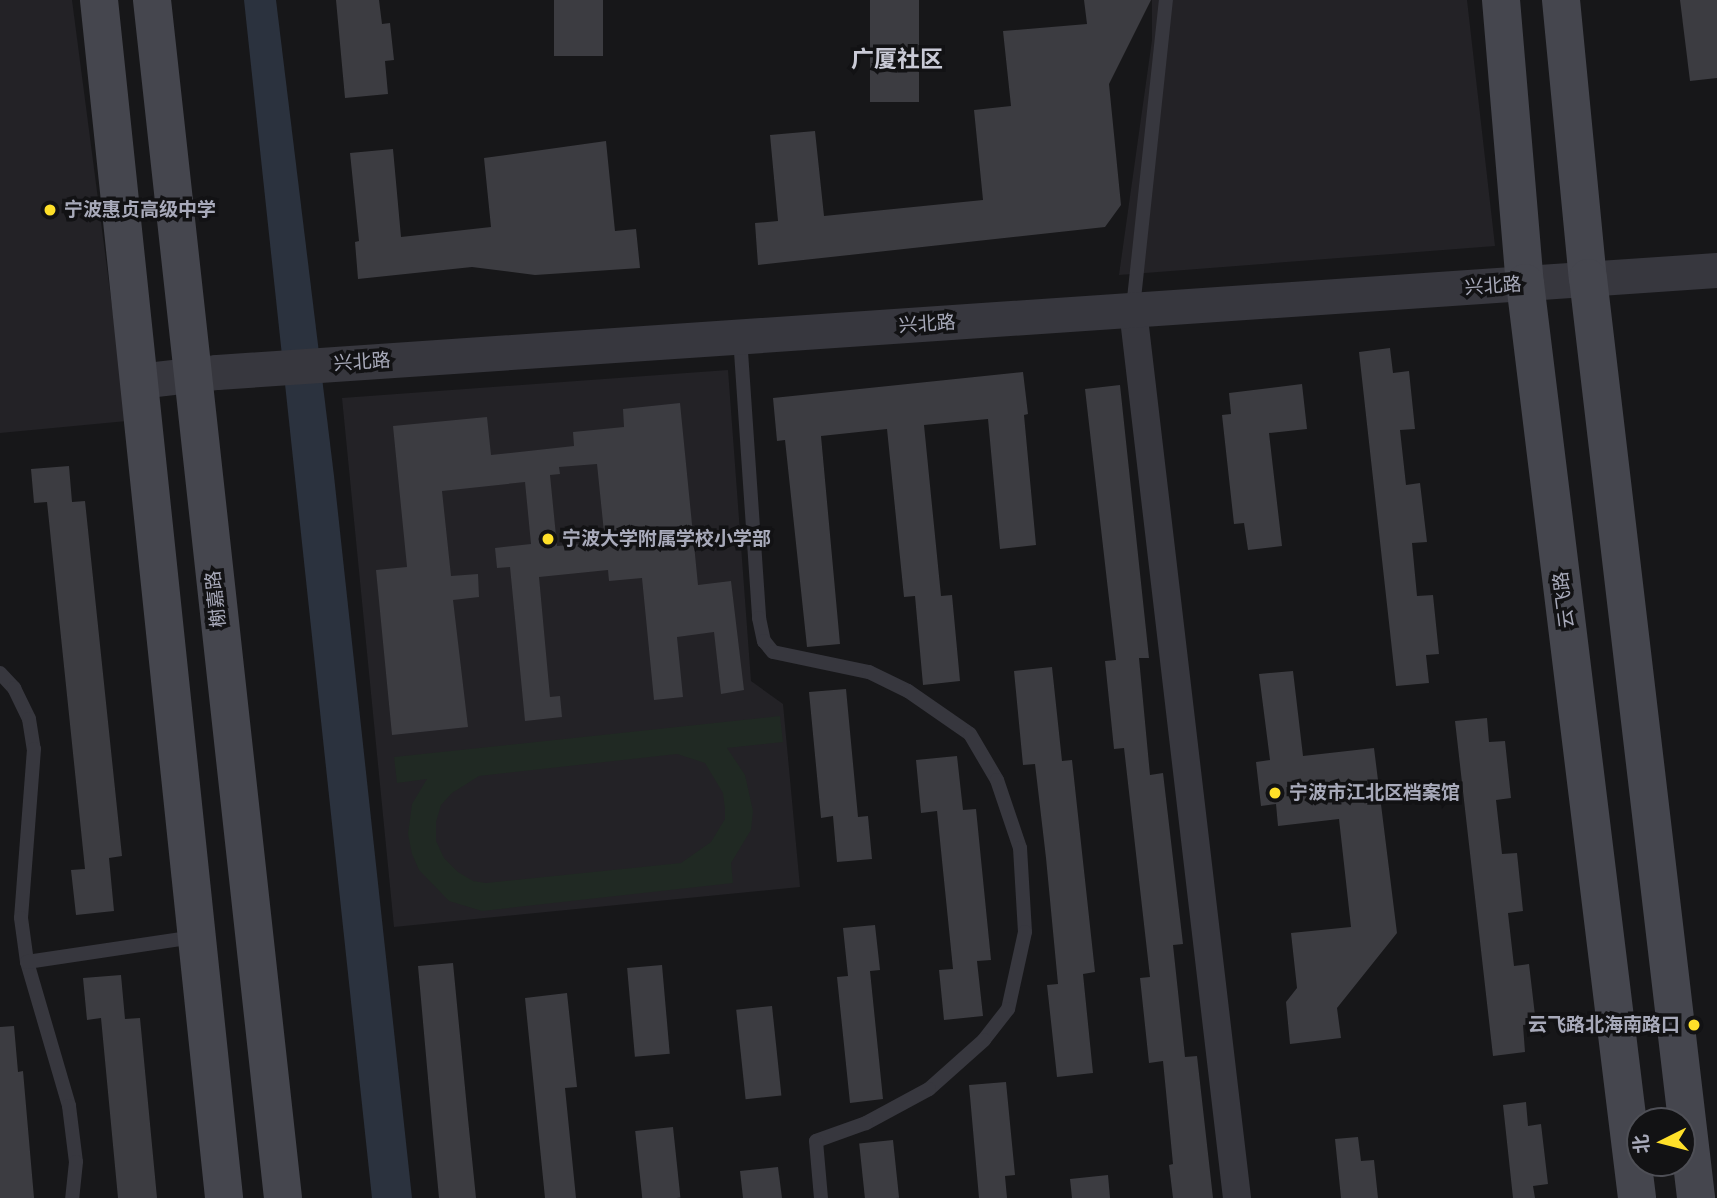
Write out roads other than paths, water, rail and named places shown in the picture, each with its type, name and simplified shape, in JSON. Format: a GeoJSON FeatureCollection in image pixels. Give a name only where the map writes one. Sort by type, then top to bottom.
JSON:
{"type":"FeatureCollection","features":[{"type":"Feature","properties":{"kind":"main road"},"geometry":{"type":"LineString","coordinates":[[99,0],[224,1198]]}},
{"type":"Feature","properties":{"kind":"main road","name":"榭嘉路"},"geometry":{"type":"LineString","coordinates":[[152,0],[204,372],[283,1198]]}},
{"type":"Feature","properties":{"kind":"main road","name":"云飞路"},"geometry":{"type":"LineString","coordinates":[[1501,0],[1525,284],[1637,1198]]}},
{"type":"Feature","properties":{"kind":"main road"},"geometry":{"type":"LineString","coordinates":[[1561,0],[1588,278],[1696,1198]]}},
{"type":"Feature","properties":{"kind":"street","name":"兴北路"},"geometry":{"type":"LineString","coordinates":[[138,381],[204,372],[1717,270]]}},
{"type":"Feature","properties":{"kind":"street"},"geometry":{"type":"LineString","coordinates":[[1133,310],[1237,1198]]}},
{"type":"Feature","properties":{"kind":"lane"},"geometry":{"type":"LineString","coordinates":[[1133,310],[1166,0]]}},
{"type":"Feature","properties":{"kind":"lane"},"geometry":{"type":"LineString","coordinates":[[740,337],[759,618],[764,641],[773,652],[869,672],[908,691],[970,734],[997,780],[1020,848],[1025,932],[1008,1009],[984,1040],[929,1089],[866,1123],[816,1141],[821,1198]]}},
{"type":"Feature","properties":{"kind":"lane"},"geometry":{"type":"LineString","coordinates":[[0,673],[14,688],[29,719],[34,749],[21,918],[27,962],[69,1106],[76,1162],[72,1198]]}},
{"type":"Feature","properties":{"kind":"lane"},"geometry":{"type":"LineString","coordinates":[[27,962],[197,937]]}},
{"type":"Feature","properties":{"kind":"water"},"geometry":{"type":"Polygon","coordinates":[[[244,0],[276,0],[334,476],[412,1198],[372,1198],[244,0]]]}},
{"type":"Feature","properties":{"kind":"place","name":"宁波惠贞高级中学"},"geometry":{"type":"Point","coordinates":[50,210]}},
{"type":"Feature","properties":{"kind":"place","name":"宁波大学附属学校小学部"},"geometry":{"type":"Point","coordinates":[548,539]}},
{"type":"Feature","properties":{"kind":"place","name":"宁波市江北区档案馆"},"geometry":{"type":"Point","coordinates":[1275,793]}},
{"type":"Feature","properties":{"kind":"place","name":"云飞路北海南路口"},"geometry":{"type":"Point","coordinates":[1694,1025]}},
{"type":"Feature","properties":{"kind":"district","name":"广厦社区"},"geometry":{"type":"Point","coordinates":[897,59]}}]}
